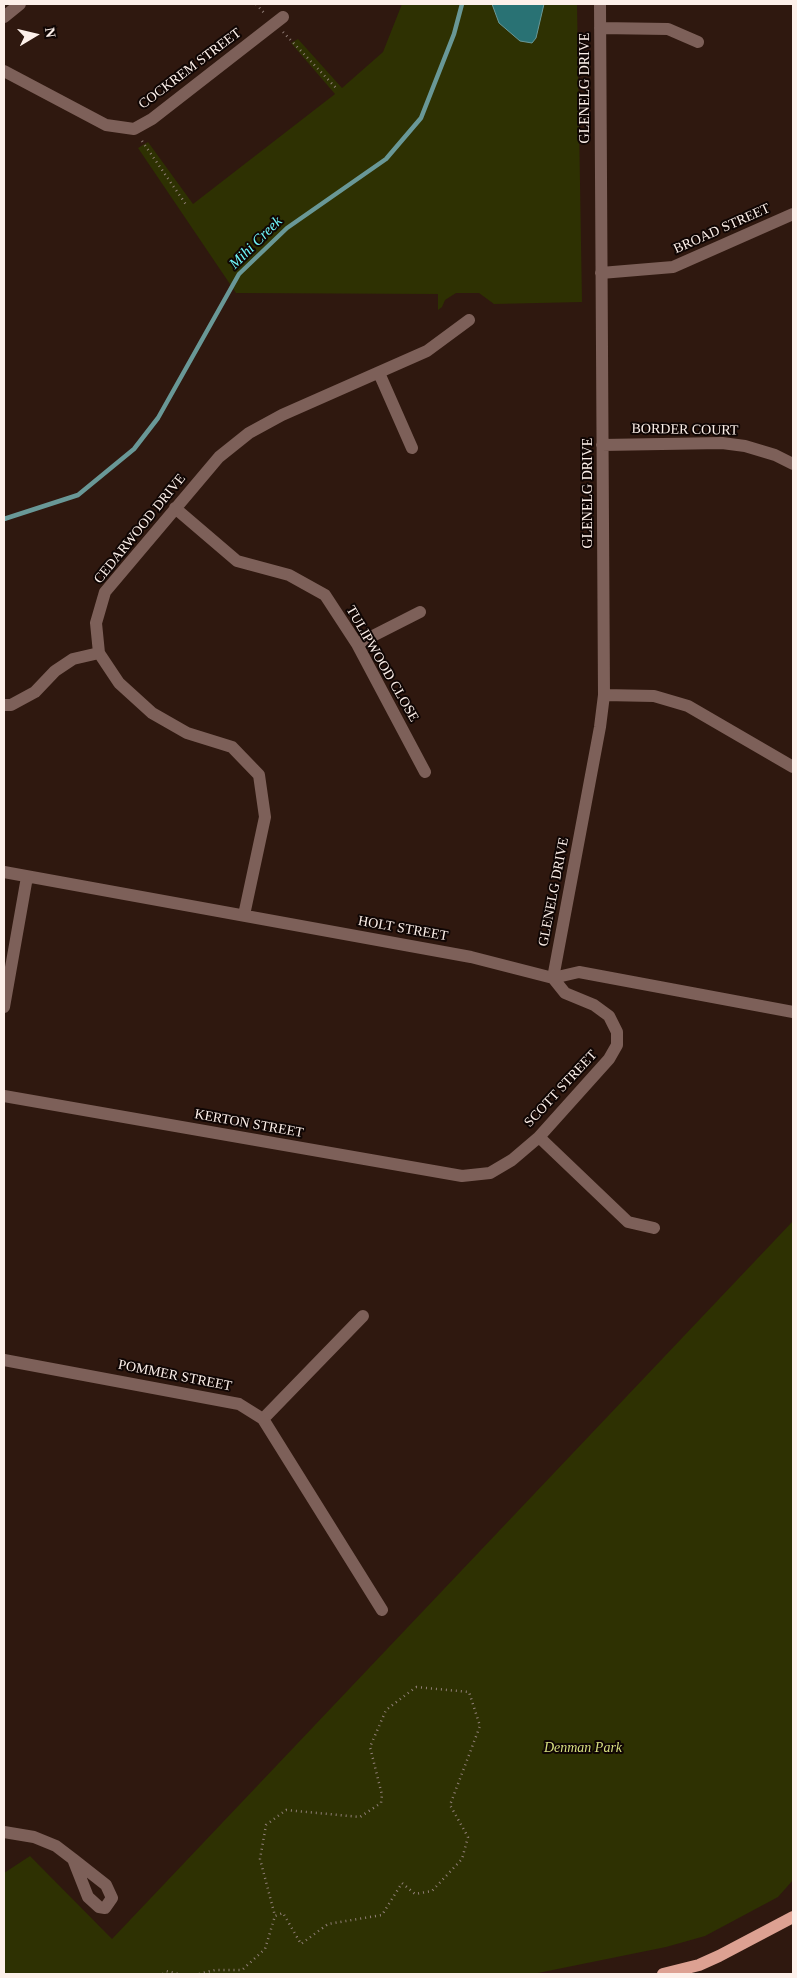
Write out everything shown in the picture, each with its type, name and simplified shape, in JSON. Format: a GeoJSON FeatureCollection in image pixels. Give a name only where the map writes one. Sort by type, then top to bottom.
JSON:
{"type":"FeatureCollection","features":[{"type":"Feature","properties":{"kind":"main road"},"geometry":{"type":"LineString","coordinates":[[663,1974],[699,1965],[793,1917]]}},
{"type":"Feature","properties":{"kind":"street"},"geometry":{"type":"LineString","coordinates":[[4,17],[20,4]]}},
{"type":"Feature","properties":{"kind":"street","name":"GLENELG DRIVE"},"geometry":{"type":"LineString","coordinates":[[553,978],[600,727],[604,694],[600,4]]}},
{"type":"Feature","properties":{"kind":"street","name":"COCKREM STREET"},"geometry":{"type":"LineString","coordinates":[[4,71],[106,125],[134,129],[152,119],[279,21]]}},
{"type":"Feature","properties":{"kind":"street"},"geometry":{"type":"LineString","coordinates":[[600,28],[668,29],[698,42]]}},
{"type":"Feature","properties":{"kind":"street","name":"BROAD STREET"},"geometry":{"type":"LineString","coordinates":[[601,273],[673,267],[793,214]]}},
{"type":"Feature","properties":{"kind":"street","name":"CEDARWOOD DRIVE"},"geometry":{"type":"LineString","coordinates":[[244,915],[266,817],[259,775],[232,747],[187,733],[152,713],[119,683],[99,653],[96,623],[105,592],[219,457],[249,433],[282,415],[427,351],[469,320]]}},
{"type":"Feature","properties":{"kind":"street"},"geometry":{"type":"LineString","coordinates":[[379,372],[412,448]]}},
{"type":"Feature","properties":{"kind":"street","name":"BORDER COURT"},"geometry":{"type":"LineString","coordinates":[[602,445],[722,443],[745,446],[775,455],[793,464]]}},
{"type":"Feature","properties":{"kind":"street","name":"TULIPWOOD CLOSE"},"geometry":{"type":"LineString","coordinates":[[175,508],[237,561],[289,575],[324,595],[358,644],[426,772]]}},
{"type":"Feature","properties":{"kind":"street"},"geometry":{"type":"LineString","coordinates":[[358,644],[420,612]]}},
{"type":"Feature","properties":{"kind":"street"},"geometry":{"type":"LineString","coordinates":[[4,705],[11,705],[36,692],[55,671],[73,659],[99,653]]}},
{"type":"Feature","properties":{"kind":"street"},"geometry":{"type":"LineString","coordinates":[[604,694],[654,696],[688,706],[793,767]]}},
{"type":"Feature","properties":{"kind":"street","name":"HOLT STREET"},"geometry":{"type":"LineString","coordinates":[[4,872],[482,959],[553,978],[579,972],[793,1012]]}},
{"type":"Feature","properties":{"kind":"street"},"geometry":{"type":"LineString","coordinates":[[4,1007],[27,877]]}},
{"type":"Feature","properties":{"kind":"street","name":"SCOTT STREET"},"geometry":{"type":"LineString","coordinates":[[490,1173],[512,1160],[538,1137],[612,1056],[618,1038],[614,1023],[606,1014],[592,1004],[565,993],[553,978]]}},
{"type":"Feature","properties":{"kind":"street","name":"KERTON STREET"},"geometry":{"type":"LineString","coordinates":[[4,1096],[462,1176],[490,1173]]}},
{"type":"Feature","properties":{"kind":"street"},"geometry":{"type":"LineString","coordinates":[[538,1137],[628,1222],[654,1228]]}},
{"type":"Feature","properties":{"kind":"street"},"geometry":{"type":"LineString","coordinates":[[263,1419],[363,1316]]}},
{"type":"Feature","properties":{"kind":"street","name":"POMMER STREET"},"geometry":{"type":"LineString","coordinates":[[4,1360],[240,1404],[263,1419],[382,1610]]}},
{"type":"Feature","properties":{"kind":"street"},"geometry":{"type":"LineString","coordinates":[[4,1832],[34,1837],[56,1846],[73,1859]]}},
{"type":"Feature","properties":{"kind":"path"},"geometry":{"type":"LineString","coordinates":[[256,4],[279,21],[338,90]]}},
{"type":"Feature","properties":{"kind":"path"},"geometry":{"type":"LineString","coordinates":[[134,129],[187,206]]}},
{"type":"Feature","properties":{"kind":"path"},"geometry":{"type":"LineString","coordinates":[[199,1974],[215,1970],[242,1970],[265,1949],[274,1916],[260,1859],[266,1825],[286,1810],[360,1817],[367,1814],[381,1803],[382,1795],[370,1747],[386,1710],[416,1687],[469,1692],[480,1726],[450,1805],[468,1837],[462,1859],[432,1892],[415,1894],[402,1882],[382,1914],[328,1924],[301,1944],[283,1913],[274,1916]]}},
{"type":"Feature","properties":{"kind":"path"},"geometry":{"type":"LineString","coordinates":[[163,1974],[166,1971],[179,1974]]}},
{"type":"Feature","properties":{"kind":"green space"},"geometry":{"type":"Polygon","coordinates":[[[402,4],[577,4],[582,302],[494,304],[479,293],[456,293],[445,300],[442,307],[438,310],[438,294],[236,293],[138,148],[148,142],[193,204],[335,94],[291,43],[298,39],[342,88],[383,52],[402,4]]]}},
{"type":"Feature","properties":{"kind":"green space","name":"Denman Park"},"geometry":{"type":"Polygon","coordinates":[[[793,1221],[793,1880],[778,1897],[705,1936],[666,1947],[533,1974],[4,1974],[4,1873],[30,1856],[112,1939],[793,1221]]]}},
{"type":"Feature","properties":{"kind":"water"},"geometry":{"type":"Polygon","coordinates":[[[492,4],[544,4],[536,38],[532,43],[520,41],[499,23],[492,4]]]}},
{"type":"Feature","properties":{"kind":"waterway","name":"Mihi Creek"},"geometry":{"type":"LineString","coordinates":[[4,519],[78,495],[134,449],[158,418],[239,274],[287,228],[386,159],[421,118],[454,34],[462,4]]}}]}
